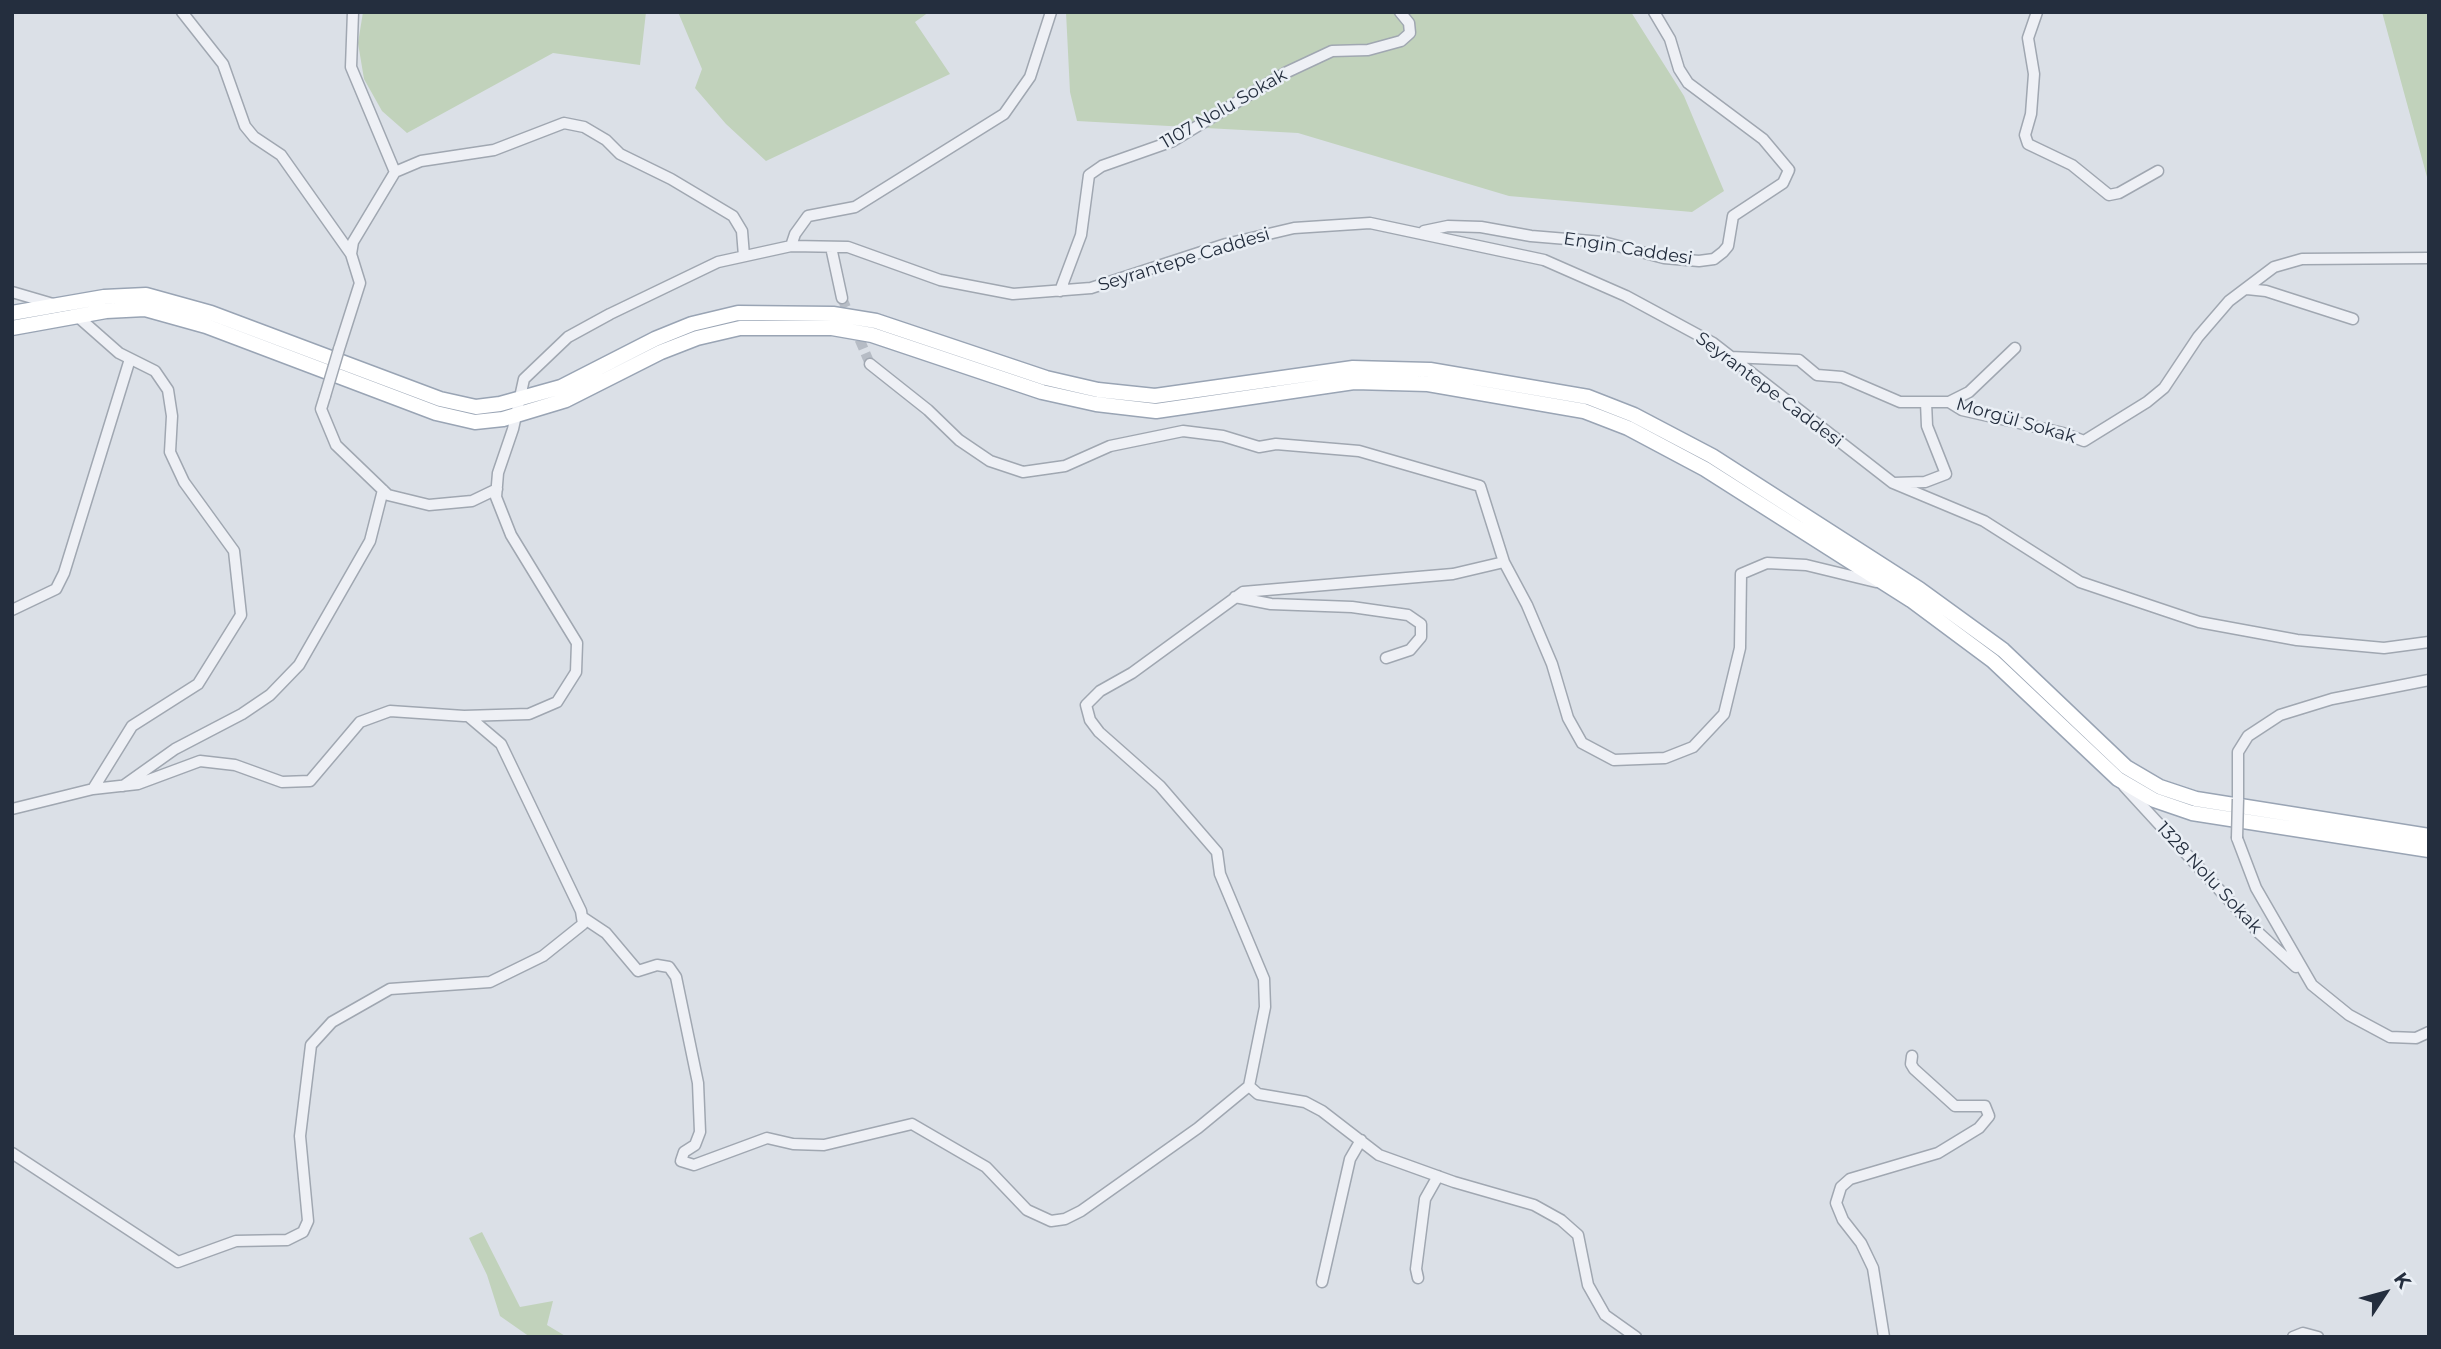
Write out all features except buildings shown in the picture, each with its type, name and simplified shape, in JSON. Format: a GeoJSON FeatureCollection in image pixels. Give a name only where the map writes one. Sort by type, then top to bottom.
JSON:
{"type":"FeatureCollection","features":[{"type":"Feature","properties":{"kind":"main road"},"geometry":{"type":"LineString","coordinates":[[12,313],[104,297],[146,295],[211,313],[440,399],[476,407],[520,399],[561,387],[655,339],[692,324],[738,313],[833,314],[876,321],[1046,378],[1098,390],[1155,397],[1353,368],[1430,370],[1588,397],[1634,415],[1712,456],[1919,589],[2003,650],[2126,767],[2160,787],[2196,799],[2429,836]]}},
{"type":"Feature","properties":{"kind":"main road"},"geometry":{"type":"LineString","coordinates":[[12,328],[77,316],[145,309],[206,326],[436,413],[475,422],[516,415],[566,400],[685,342],[740,328],[832,328],[872,335],[1042,392],[1096,404],[1156,411],[1354,382],[1429,384],[1584,411],[1628,428],[1705,469],[1886,585],[1993,661],[2116,776],[2154,800],[2192,813],[2429,850]]}},
{"type":"Feature","properties":{"kind":"street"},"geometry":{"type":"LineString","coordinates":[[181,12],[223,64],[245,126],[254,137],[281,155],[351,254],[360,283],[321,410],[335,445],[388,495],[429,505],[472,500],[497,489]]}},
{"type":"Feature","properties":{"kind":"street"},"geometry":{"type":"LineString","coordinates":[[352,12],[351,68],[395,172]]}},
{"type":"Feature","properties":{"kind":"street"},"geometry":{"type":"LineString","coordinates":[[791,246],[802,221],[808,216],[855,207],[973,137],[1004,114],[1030,77],[1051,12]]}},
{"type":"Feature","properties":{"kind":"street","name":"1107 Nolu Sokak"},"geometry":{"type":"LineString","coordinates":[[1060,290],[1081,235],[1089,175],[1102,166],[1173,141],[1285,73],[1332,51],[1368,50],[1401,41],[1410,33],[1409,23],[1400,12]]}},
{"type":"Feature","properties":{"kind":"street","name":"Engin Caddesi"},"geometry":{"type":"LineString","coordinates":[[1418,232],[1448,226],[1481,227],[1531,236],[1603,242],[1664,258],[1699,261],[1714,259],[1723,252],[1728,246],[1733,216],[1783,183],[1788,170],[1780,156],[1763,139],[1688,83],[1679,69],[1670,39],[1654,12]]}},
{"type":"Feature","properties":{"kind":"street"},"geometry":{"type":"LineString","coordinates":[[2037,12],[2028,38],[2034,74],[2031,114],[2025,135],[2028,144],[2073,165],[2109,195],[2119,193],[2158,171]]}},
{"type":"Feature","properties":{"kind":"street"},"geometry":{"type":"LineString","coordinates":[[351,254],[353,242],[395,172],[421,161],[494,150],[564,123],[584,127],[606,140],[620,154],[671,179],[733,216],[742,231],[744,256]]}},
{"type":"Feature","properties":{"kind":"street","name":"Seyrantepe Caddesi"},"geometry":{"type":"LineString","coordinates":[[12,809],[93,789],[123,786],[158,777],[200,761],[235,765],[282,782],[310,780],[360,722],[390,711],[468,716],[529,714],[557,702],[576,672],[577,643],[511,536],[496,498],[498,473],[524,379],[568,337],[610,313],[718,262],[791,246],[848,247],[940,280],[1013,294],[1091,288],[1226,244],[1294,228],[1370,223],[1545,260],[1626,296],[1713,343],[1893,483],[1984,521],[2080,582],[2199,622],[2297,640],[2372,647],[2429,642]]}},
{"type":"Feature","properties":{"kind":"street"},"geometry":{"type":"LineString","coordinates":[[831,247],[842,298]]}},
{"type":"Feature","properties":{"kind":"street","name":"Morgül Sokak"},"geometry":{"type":"LineString","coordinates":[[1948,402],[1962,410],[2063,433],[2084,441],[2147,402],[2164,388],[2206,327],[2229,301],[2274,267],[2302,259],[2429,258]]}},
{"type":"Feature","properties":{"kind":"street"},"geometry":{"type":"LineString","coordinates":[[2247,289],[2266,291],[2353,319]]}},
{"type":"Feature","properties":{"kind":"street"},"geometry":{"type":"LineString","coordinates":[[12,292],[59,305]]}},
{"type":"Feature","properties":{"kind":"street"},"geometry":{"type":"LineString","coordinates":[[77,316],[119,353],[155,371],[169,390],[172,416],[170,453],[184,482],[234,551],[241,615],[198,684],[132,726],[93,789]]}},
{"type":"Feature","properties":{"kind":"street","name":"Morgül Sokak"},"geometry":{"type":"LineString","coordinates":[[1948,402],[1969,392],[2015,348]]}},
{"type":"Feature","properties":{"kind":"street"},"geometry":{"type":"LineString","coordinates":[[1730,357],[1799,360],[1817,375],[1842,377],[1900,402],[1948,402]]}},
{"type":"Feature","properties":{"kind":"street"},"geometry":{"type":"LineString","coordinates":[[12,610],[56,589],[64,573],[130,359]]}},
{"type":"Feature","properties":{"kind":"street"},"geometry":{"type":"LineString","coordinates":[[870,363],[928,410],[959,440],[990,461],[1023,472],[1065,466],[1110,446],[1183,431],[1223,436],[1259,447],[1276,444],[1359,451],[1480,486],[1504,562],[1527,605],[1552,664],[1568,718],[1582,743],[1614,760],[1665,758],[1693,747],[1724,714],[1740,648],[1741,574],[1767,563],[1805,565],[1846,572],[1886,585]]}},
{"type":"Feature","properties":{"kind":"street"},"geometry":{"type":"LineString","coordinates":[[1893,483],[1925,482],[1946,474],[1927,426],[1926,402]]}},
{"type":"Feature","properties":{"kind":"street"},"geometry":{"type":"LineString","coordinates":[[123,786],[175,749],[270,695],[299,665],[370,541],[383,490]]}},
{"type":"Feature","properties":{"kind":"street"},"geometry":{"type":"LineString","coordinates":[[582,917],[606,933],[638,971],[657,965],[669,967],[676,977],[698,1083],[701,1132],[695,1145],[684,1152],[681,1161],[694,1165],[767,1138],[793,1144],[824,1144],[912,1124],[986,1167],[1027,1210],[1051,1220],[1065,1219],[1081,1211],[1147,1161],[1198,1128],[1249,1086],[1265,1007],[1264,979],[1220,874],[1217,852],[1160,786],[1099,732],[1090,720],[1086,705],[1100,691],[1132,673],[1243,592],[1268,588],[1330,587],[1453,574],[1504,562]]}},
{"type":"Feature","properties":{"kind":"street"},"geometry":{"type":"LineString","coordinates":[[1236,597],[1272,604],[1352,607],[1408,615],[1421,624],[1421,637],[1410,650],[1386,658]]}},
{"type":"Feature","properties":{"kind":"street"},"geometry":{"type":"LineString","coordinates":[[2429,680],[2332,699],[2280,715],[2248,736],[2238,752],[2237,838],[2256,888],[2312,985],[2349,1015],[2389,1037],[2416,1038],[2429,1032]]}},
{"type":"Feature","properties":{"kind":"street"},"geometry":{"type":"LineString","coordinates":[[12,1153],[178,1262],[236,1241],[287,1240],[303,1232],[308,1222],[300,1136],[311,1045],[332,1022],[390,989],[490,982],[543,956],[574,934],[583,924],[501,744],[468,716]]}},
{"type":"Feature","properties":{"kind":"street","name":"1328 Nolu Sokak"},"geometry":{"type":"LineString","coordinates":[[2116,776],[2260,934],[2306,976]]}},
{"type":"Feature","properties":{"kind":"street"},"geometry":{"type":"LineString","coordinates":[[1884,1337],[1873,1268],[1861,1243],[1843,1220],[1836,1203],[1841,1187],[1850,1179],[1938,1153],[1979,1128],[1989,1116],[1985,1106],[1955,1106],[1914,1069],[1910,1064],[1912,1056]]}},
{"type":"Feature","properties":{"kind":"street"},"geometry":{"type":"LineString","coordinates":[[1249,1086],[1258,1094],[1305,1102],[1379,1155],[1437,1177],[1534,1205],[1560,1220],[1578,1235],[1588,1285],[1605,1315],[1636,1337]]}},
{"type":"Feature","properties":{"kind":"street"},"geometry":{"type":"LineString","coordinates":[[1322,1282],[1350,1158],[1361,1140]]}},
{"type":"Feature","properties":{"kind":"street"},"geometry":{"type":"LineString","coordinates":[[1418,1278],[1416,1269],[1425,1199],[1437,1177]]}},
{"type":"Feature","properties":{"kind":"street"},"geometry":{"type":"LineString","coordinates":[[2293,1337],[2303,1333],[2318,1337]]}},
{"type":"Feature","properties":{"kind":"green space"},"geometry":{"type":"Polygon","coordinates":[[[363,12],[646,12],[640,65],[553,53],[407,133],[382,111],[364,79],[358,43],[363,12]]]}},
{"type":"Feature","properties":{"kind":"green space"},"geometry":{"type":"Polygon","coordinates":[[[678,12],[929,12],[915,22],[950,74],[766,161],[726,124],[695,88],[702,69],[678,12]]]}},
{"type":"Feature","properties":{"kind":"green space"},"geometry":{"type":"Polygon","coordinates":[[[1066,12],[1631,12],[1684,96],[1724,191],[1692,212],[1509,196],[1298,133],[1077,121],[1070,92],[1066,12]]]}},
{"type":"Feature","properties":{"kind":"green space"},"geometry":{"type":"Polygon","coordinates":[[[2382,12],[2429,12],[2429,180],[2427,177],[2382,12]]]}},
{"type":"Feature","properties":{"kind":"green space"},"geometry":{"type":"Polygon","coordinates":[[[482,1232],[520,1307],[553,1301],[547,1325],[567,1337],[530,1337],[500,1316],[487,1275],[469,1238],[482,1232]]]}},
{"type":"Feature","properties":{"kind":"tunnel"},"geometry":{"type":"LineString","coordinates":[[842,298],[870,364]]}}]}
